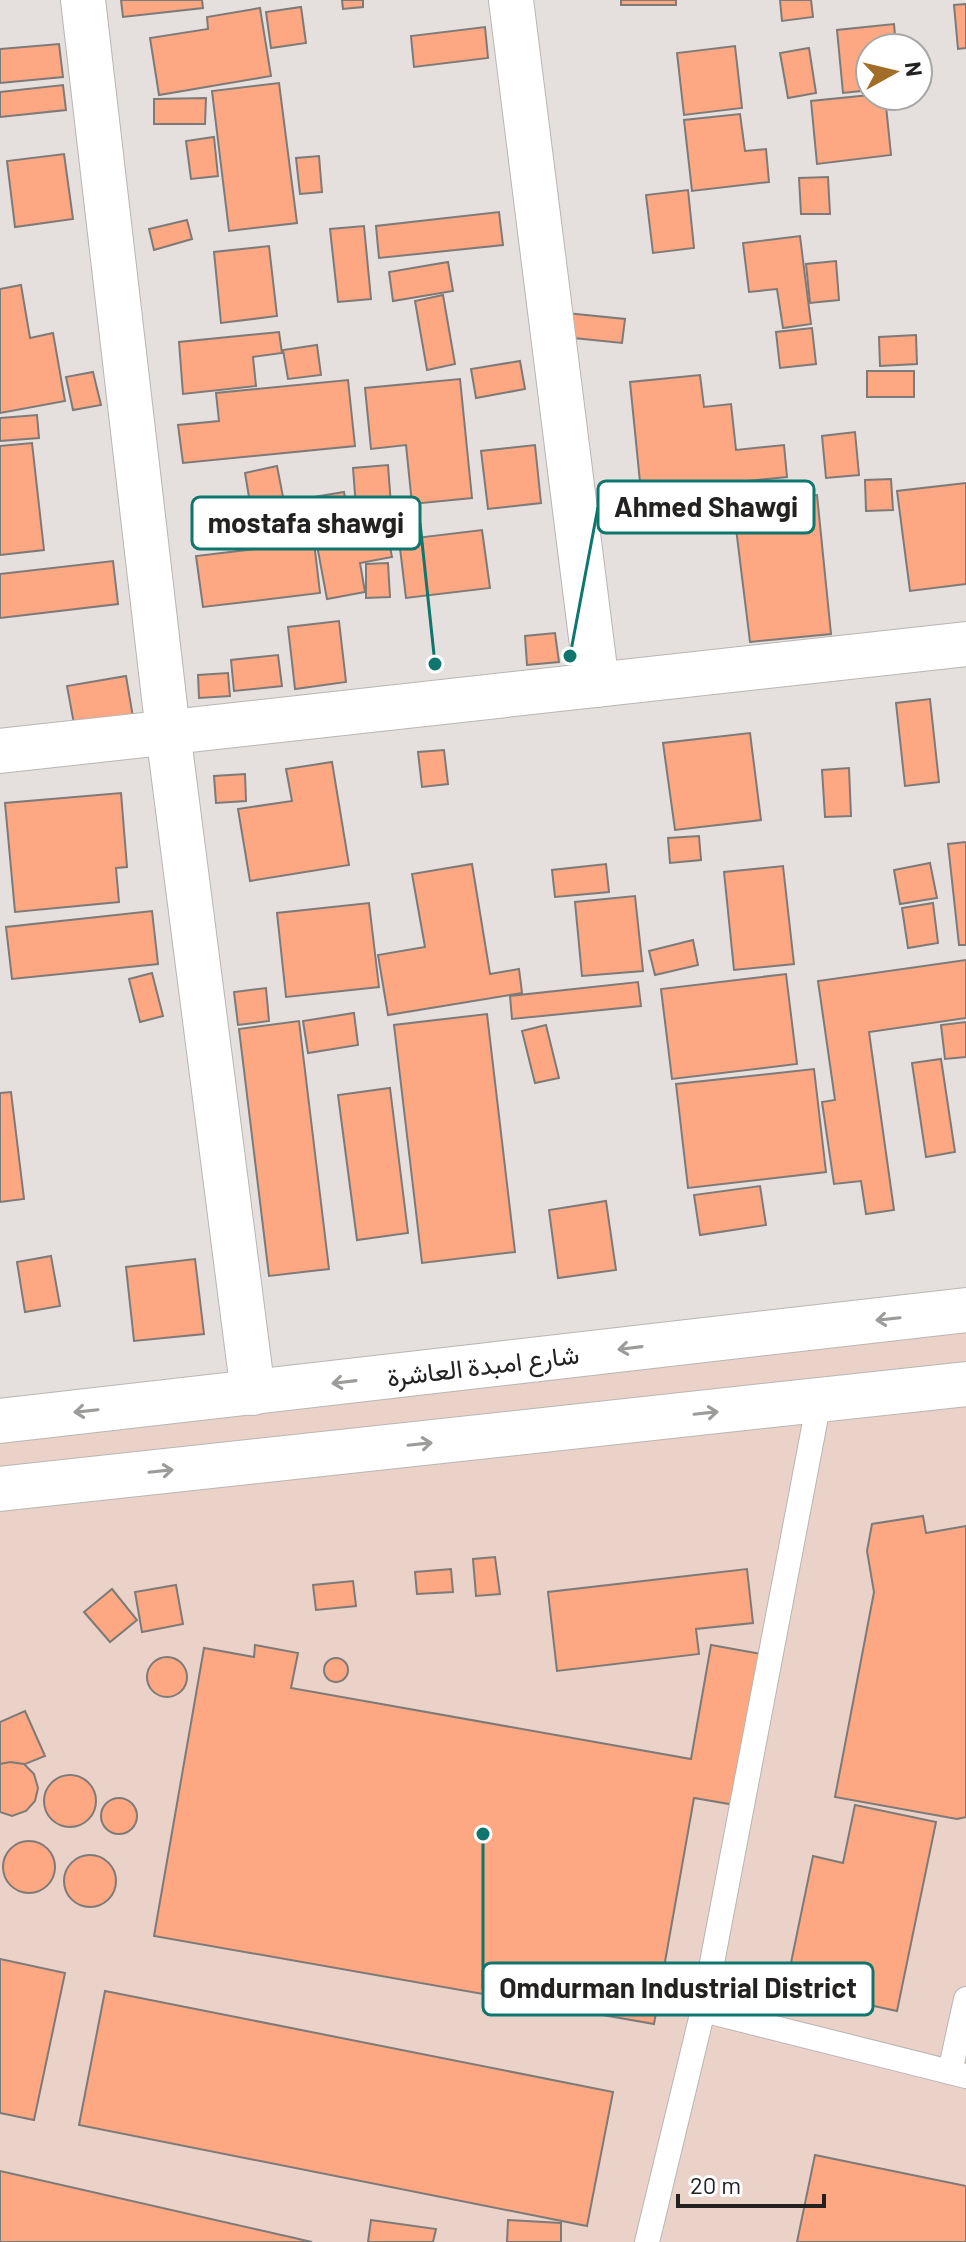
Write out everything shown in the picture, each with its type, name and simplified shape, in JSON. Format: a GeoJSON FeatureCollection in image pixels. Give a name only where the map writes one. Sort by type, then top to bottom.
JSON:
{"type":"FeatureCollection","features":[{"type":"Feature","properties":{"kind":"street"},"geometry":{"type":"LineString","coordinates":[[83,0],[168,732],[253,1393]]}},
{"type":"Feature","properties":{"kind":"street"},"geometry":{"type":"LineString","coordinates":[[511,0],[597,685]]}},
{"type":"Feature","properties":{"kind":"street"},"geometry":{"type":"LineString","coordinates":[[0,751],[966,644]]}},
{"type":"Feature","properties":{"kind":"street","name":"شارع امبدة العاشرة"},"geometry":{"type":"LineString","coordinates":[[0,1421],[966,1310]]}},
{"type":"Feature","properties":{"kind":"street"},"geometry":{"type":"LineString","coordinates":[[0,1489],[966,1384]]}},
{"type":"Feature","properties":{"kind":"lane"},"geometry":{"type":"LineString","coordinates":[[647,2242],[703,2010],[819,1401]]}},
{"type":"Feature","properties":{"kind":"lane"},"geometry":{"type":"LineString","coordinates":[[703,2010],[958,2074],[966,1999]]}},
{"type":"Feature","properties":{"kind":"shaded area"},"geometry":{"type":"Polygon","coordinates":[[[966,1316],[966,2242],[0,2242],[0,1425],[966,1316]]]}},
{"type":"Feature","properties":{"kind":"building"},"geometry":{"type":"Polygon","coordinates":[[[121,0],[202,0],[203,8],[123,17],[121,0]]]}},
{"type":"Feature","properties":{"kind":"building"},"geometry":{"type":"Polygon","coordinates":[[[342,0],[363,0],[363,7],[343,9],[342,0]]]}},
{"type":"Feature","properties":{"kind":"building"},"geometry":{"type":"Polygon","coordinates":[[[621,0],[676,0],[676,5],[621,5],[621,0]]]}},
{"type":"Feature","properties":{"kind":"building"},"geometry":{"type":"Polygon","coordinates":[[[780,0],[811,0],[813,17],[782,21],[780,0]]]}},
{"type":"Feature","properties":{"kind":"building"},"geometry":{"type":"Polygon","coordinates":[[[966,4],[966,48],[958,49],[954,5],[966,4]]]}},
{"type":"Feature","properties":{"kind":"building"},"geometry":{"type":"Polygon","coordinates":[[[301,7],[306,43],[271,48],[266,12],[301,7]]]}},
{"type":"Feature","properties":{"kind":"building"},"geometry":{"type":"Polygon","coordinates":[[[260,8],[271,76],[159,95],[150,38],[208,29],[207,17],[260,8]]]}},
{"type":"Feature","properties":{"kind":"building"},"geometry":{"type":"Polygon","coordinates":[[[894,24],[895,32],[854,32],[854,92],[843,93],[837,30],[894,24]]]}},
{"type":"Feature","properties":{"kind":"building"},"geometry":{"type":"Polygon","coordinates":[[[485,27],[488,58],[414,67],[411,36],[485,27]]]}},
{"type":"Feature","properties":{"kind":"building"},"geometry":{"type":"Polygon","coordinates":[[[59,44],[63,77],[0,83],[0,49],[59,44]]]}},
{"type":"Feature","properties":{"kind":"building"},"geometry":{"type":"Polygon","coordinates":[[[735,46],[742,108],[684,115],[677,53],[735,46]]]}},
{"type":"Feature","properties":{"kind":"building"},"geometry":{"type":"Polygon","coordinates":[[[809,48],[816,93],[788,98],[780,53],[809,48]]]}},
{"type":"Feature","properties":{"kind":"building"},"geometry":{"type":"Polygon","coordinates":[[[279,83],[297,223],[229,231],[212,91],[279,83]]]}},
{"type":"Feature","properties":{"kind":"building"},"geometry":{"type":"Polygon","coordinates":[[[63,85],[66,110],[0,117],[0,92],[63,85]]]}},
{"type":"Feature","properties":{"kind":"building"},"geometry":{"type":"Polygon","coordinates":[[[854,97],[854,112],[887,112],[891,155],[817,164],[811,101],[854,97]]]}},
{"type":"Feature","properties":{"kind":"building"},"geometry":{"type":"Polygon","coordinates":[[[206,98],[205,124],[154,124],[154,99],[206,98]]]}},
{"type":"Feature","properties":{"kind":"building"},"geometry":{"type":"Polygon","coordinates":[[[740,114],[745,151],[766,149],[769,182],[692,191],[684,120],[740,114]]]}},
{"type":"Feature","properties":{"kind":"building"},"geometry":{"type":"Polygon","coordinates":[[[214,137],[218,176],[191,179],[186,141],[214,137]]]}},
{"type":"Feature","properties":{"kind":"building"},"geometry":{"type":"Polygon","coordinates":[[[64,154],[73,219],[15,227],[7,161],[64,154]]]}},
{"type":"Feature","properties":{"kind":"building"},"geometry":{"type":"Polygon","coordinates":[[[319,156],[322,192],[300,194],[296,158],[319,156]]]}},
{"type":"Feature","properties":{"kind":"building"},"geometry":{"type":"Polygon","coordinates":[[[828,177],[830,214],[801,214],[799,178],[828,177]]]}},
{"type":"Feature","properties":{"kind":"building"},"geometry":{"type":"Polygon","coordinates":[[[688,190],[694,248],[653,253],[646,195],[688,190]]]}},
{"type":"Feature","properties":{"kind":"building"},"geometry":{"type":"Polygon","coordinates":[[[499,212],[503,245],[379,258],[376,226],[499,212]]]}},
{"type":"Feature","properties":{"kind":"building"},"geometry":{"type":"Polygon","coordinates":[[[187,220],[192,239],[154,250],[149,229],[187,220]]]}},
{"type":"Feature","properties":{"kind":"building"},"geometry":{"type":"Polygon","coordinates":[[[364,226],[371,299],[338,302],[330,229],[364,226]]]}},
{"type":"Feature","properties":{"kind":"building"},"geometry":{"type":"Polygon","coordinates":[[[800,236],[811,324],[783,328],[777,289],[749,292],[743,243],[800,236]]]}},
{"type":"Feature","properties":{"kind":"building"},"geometry":{"type":"Polygon","coordinates":[[[269,246],[277,316],[221,323],[214,252],[269,246]]]}},
{"type":"Feature","properties":{"kind":"building"},"geometry":{"type":"Polygon","coordinates":[[[836,261],[839,300],[810,303],[806,264],[836,261]]]}},
{"type":"Feature","properties":{"kind":"building"},"geometry":{"type":"Polygon","coordinates":[[[448,262],[453,291],[393,301],[389,272],[448,262]]]}},
{"type":"Feature","properties":{"kind":"building"},"geometry":{"type":"Polygon","coordinates":[[[21,285],[30,338],[53,333],[65,401],[0,413],[0,289],[21,285]]]}},
{"type":"Feature","properties":{"kind":"building"},"geometry":{"type":"Polygon","coordinates":[[[443,295],[455,364],[427,370],[415,301],[443,295]]]}},
{"type":"Feature","properties":{"kind":"building"},"geometry":{"type":"Polygon","coordinates":[[[566,313],[625,319],[622,343],[564,337],[566,313]]]}},
{"type":"Feature","properties":{"kind":"building"},"geometry":{"type":"Polygon","coordinates":[[[812,328],[816,364],[780,368],[776,332],[812,328]]]}},
{"type":"Feature","properties":{"kind":"building"},"geometry":{"type":"Polygon","coordinates":[[[279,332],[282,353],[253,357],[256,386],[183,394],[179,342],[279,332]]]}},
{"type":"Feature","properties":{"kind":"building"},"geometry":{"type":"Polygon","coordinates":[[[916,335],[917,364],[880,366],[879,337],[916,335]]]}},
{"type":"Feature","properties":{"kind":"building"},"geometry":{"type":"Polygon","coordinates":[[[317,345],[321,375],[288,379],[283,350],[317,345]]]}},
{"type":"Feature","properties":{"kind":"building"},"geometry":{"type":"Polygon","coordinates":[[[520,361],[525,389],[476,398],[471,369],[520,361]]]}},
{"type":"Feature","properties":{"kind":"building"},"geometry":{"type":"Polygon","coordinates":[[[867,371],[914,371],[914,397],[867,397],[867,371]]]}},
{"type":"Feature","properties":{"kind":"building"},"geometry":{"type":"Polygon","coordinates":[[[93,372],[101,405],[73,410],[66,377],[93,372]]]}},
{"type":"Feature","properties":{"kind":"building"},"geometry":{"type":"Polygon","coordinates":[[[700,375],[704,407],[731,404],[736,450],[784,445],[787,477],[641,492],[630,382],[700,375]]]}},
{"type":"Feature","properties":{"kind":"building"},"geometry":{"type":"Polygon","coordinates":[[[460,379],[472,498],[412,504],[406,445],[371,449],[365,388],[460,379]]]}},
{"type":"Feature","properties":{"kind":"building"},"geometry":{"type":"Polygon","coordinates":[[[348,380],[355,446],[183,463],[178,425],[219,421],[216,393],[348,380]]]}},
{"type":"Feature","properties":{"kind":"building"},"geometry":{"type":"Polygon","coordinates":[[[37,415],[39,438],[0,441],[0,418],[37,415]]]}},
{"type":"Feature","properties":{"kind":"building"},"geometry":{"type":"Polygon","coordinates":[[[855,432],[859,475],[826,478],[822,436],[855,432]]]}},
{"type":"Feature","properties":{"kind":"building"},"geometry":{"type":"Polygon","coordinates":[[[32,443],[44,550],[0,555],[0,446],[32,443]]]}},
{"type":"Feature","properties":{"kind":"building"},"geometry":{"type":"Polygon","coordinates":[[[535,445],[541,503],[488,509],[481,451],[535,445]]]}},
{"type":"Feature","properties":{"kind":"building"},"geometry":{"type":"Polygon","coordinates":[[[388,465],[391,505],[356,507],[353,468],[388,465]]]}},
{"type":"Feature","properties":{"kind":"building"},"geometry":{"type":"Polygon","coordinates":[[[277,466],[283,497],[250,503],[245,473],[277,466]]]}},
{"type":"Feature","properties":{"kind":"building"},"geometry":{"type":"Polygon","coordinates":[[[891,479],[893,510],[866,511],[865,480],[891,479]]]}},
{"type":"Feature","properties":{"kind":"building"},"geometry":{"type":"Polygon","coordinates":[[[966,483],[966,584],[910,591],[897,491],[966,483]]]}},
{"type":"Feature","properties":{"kind":"building"},"geometry":{"type":"Polygon","coordinates":[[[344,492],[349,522],[295,532],[290,501],[344,492]]]}},
{"type":"Feature","properties":{"kind":"building"},"geometry":{"type":"Polygon","coordinates":[[[817,495],[831,634],[750,642],[733,504],[817,495]]]}},
{"type":"Feature","properties":{"kind":"building"},"geometry":{"type":"Polygon","coordinates":[[[386,527],[392,557],[360,563],[365,592],[327,599],[316,540],[386,527]]]}},
{"type":"Feature","properties":{"kind":"building"},"geometry":{"type":"Polygon","coordinates":[[[482,530],[490,588],[406,598],[399,540],[482,530]]]}},
{"type":"Feature","properties":{"kind":"building"},"geometry":{"type":"Polygon","coordinates":[[[314,542],[320,593],[203,607],[196,556],[314,542]]]}},
{"type":"Feature","properties":{"kind":"building"},"geometry":{"type":"Polygon","coordinates":[[[113,561],[118,604],[0,618],[0,574],[113,561]]]}},
{"type":"Feature","properties":{"kind":"building"},"geometry":{"type":"Polygon","coordinates":[[[388,563],[390,597],[366,598],[366,564],[388,563]]]}},
{"type":"Feature","properties":{"kind":"building"},"geometry":{"type":"Polygon","coordinates":[[[339,621],[346,682],[295,689],[288,627],[339,621]]]}},
{"type":"Feature","properties":{"kind":"building"},"geometry":{"type":"Polygon","coordinates":[[[555,633],[559,662],[527,665],[525,636],[555,633]]]}},
{"type":"Feature","properties":{"kind":"building"},"geometry":{"type":"Polygon","coordinates":[[[278,655],[282,686],[234,691],[231,660],[278,655]]]}},
{"type":"Feature","properties":{"kind":"building"},"geometry":{"type":"Polygon","coordinates":[[[228,673],[230,696],[199,698],[198,675],[228,673]]]}},
{"type":"Feature","properties":{"kind":"building"},"geometry":{"type":"Polygon","coordinates":[[[126,676],[135,729],[77,740],[67,686],[126,676]]]}},
{"type":"Feature","properties":{"kind":"building"},"geometry":{"type":"Polygon","coordinates":[[[930,699],[939,782],[905,786],[896,703],[930,699]]]}},
{"type":"Feature","properties":{"kind":"building"},"geometry":{"type":"Polygon","coordinates":[[[750,733],[761,820],[675,830],[663,743],[750,733]]]}},
{"type":"Feature","properties":{"kind":"building"},"geometry":{"type":"Polygon","coordinates":[[[444,750],[448,784],[422,787],[418,752],[444,750]]]}},
{"type":"Feature","properties":{"kind":"building"},"geometry":{"type":"Polygon","coordinates":[[[332,762],[349,865],[250,881],[238,809],[292,801],[286,769],[332,762]]]}},
{"type":"Feature","properties":{"kind":"building"},"geometry":{"type":"Polygon","coordinates":[[[849,768],[851,816],[825,817],[822,770],[849,768]]]}},
{"type":"Feature","properties":{"kind":"building"},"geometry":{"type":"Polygon","coordinates":[[[245,774],[246,801],[216,803],[214,776],[245,774]]]}},
{"type":"Feature","properties":{"kind":"building"},"geometry":{"type":"Polygon","coordinates":[[[121,793],[127,867],[116,868],[119,902],[15,912],[5,803],[121,793]]]}},
{"type":"Feature","properties":{"kind":"building"},"geometry":{"type":"Polygon","coordinates":[[[699,836],[701,860],[670,863],[668,838],[699,836]]]}},
{"type":"Feature","properties":{"kind":"building"},"geometry":{"type":"Polygon","coordinates":[[[966,842],[966,945],[959,945],[948,844],[966,842]]]}},
{"type":"Feature","properties":{"kind":"building"},"geometry":{"type":"Polygon","coordinates":[[[930,863],[937,898],[900,904],[894,870],[930,863]]]}},
{"type":"Feature","properties":{"kind":"building"},"geometry":{"type":"Polygon","coordinates":[[[472,864],[490,974],[519,969],[522,993],[388,1015],[378,955],[425,947],[412,874],[472,864]]]}},
{"type":"Feature","properties":{"kind":"building"},"geometry":{"type":"Polygon","coordinates":[[[606,864],[609,892],[555,897],[552,870],[606,864]]]}},
{"type":"Feature","properties":{"kind":"building"},"geometry":{"type":"Polygon","coordinates":[[[783,866],[794,964],[734,970],[724,872],[783,866]]]}},
{"type":"Feature","properties":{"kind":"building"},"geometry":{"type":"Polygon","coordinates":[[[635,896],[643,971],[582,976],[575,902],[635,896]]]}},
{"type":"Feature","properties":{"kind":"building"},"geometry":{"type":"Polygon","coordinates":[[[369,903],[379,987],[286,997],[277,913],[369,903]]]}},
{"type":"Feature","properties":{"kind":"building"},"geometry":{"type":"Polygon","coordinates":[[[933,903],[938,943],[908,948],[902,908],[933,903]]]}},
{"type":"Feature","properties":{"kind":"building"},"geometry":{"type":"Polygon","coordinates":[[[152,911],[158,964],[12,979],[6,927],[152,911]]]}},
{"type":"Feature","properties":{"kind":"building"},"geometry":{"type":"Polygon","coordinates":[[[693,940],[698,965],[655,975],[649,951],[693,940]]]}},
{"type":"Feature","properties":{"kind":"building"},"geometry":{"type":"Polygon","coordinates":[[[966,960],[966,1018],[869,1032],[894,1210],[866,1214],[861,1181],[834,1184],[822,1102],[835,1100],[818,981],[966,960]]]}},
{"type":"Feature","properties":{"kind":"building"},"geometry":{"type":"Polygon","coordinates":[[[152,973],[163,1016],[140,1022],[129,979],[152,973]]]}},
{"type":"Feature","properties":{"kind":"building"},"geometry":{"type":"Polygon","coordinates":[[[786,974],[797,1064],[672,1079],[661,989],[786,974]]]}},
{"type":"Feature","properties":{"kind":"building"},"geometry":{"type":"Polygon","coordinates":[[[638,982],[641,1006],[512,1019],[510,996],[638,982]]]}},
{"type":"Feature","properties":{"kind":"building"},"geometry":{"type":"Polygon","coordinates":[[[266,988],[269,1021],[238,1025],[234,992],[266,988]]]}},
{"type":"Feature","properties":{"kind":"building"},"geometry":{"type":"Polygon","coordinates":[[[354,1013],[358,1045],[308,1053],[303,1021],[354,1013]]]}},
{"type":"Feature","properties":{"kind":"building"},"geometry":{"type":"Polygon","coordinates":[[[487,1014],[515,1252],[422,1263],[394,1025],[487,1014]]]}},
{"type":"Feature","properties":{"kind":"building"},"geometry":{"type":"Polygon","coordinates":[[[299,1021],[329,1269],[269,1276],[239,1029],[299,1021]]]}},
{"type":"Feature","properties":{"kind":"building"},"geometry":{"type":"Polygon","coordinates":[[[966,1022],[966,1057],[945,1059],[941,1025],[966,1022]]]}},
{"type":"Feature","properties":{"kind":"building"},"geometry":{"type":"Polygon","coordinates":[[[546,1025],[559,1078],[535,1083],[522,1031],[546,1025]]]}},
{"type":"Feature","properties":{"kind":"building"},"geometry":{"type":"Polygon","coordinates":[[[941,1059],[955,1152],[926,1157],[912,1063],[941,1059]]]}},
{"type":"Feature","properties":{"kind":"building"},"geometry":{"type":"Polygon","coordinates":[[[814,1069],[826,1172],[688,1188],[676,1084],[814,1069]]]}},
{"type":"Feature","properties":{"kind":"building"},"geometry":{"type":"Polygon","coordinates":[[[390,1088],[408,1233],[357,1240],[338,1095],[390,1088]]]}},
{"type":"Feature","properties":{"kind":"building"},"geometry":{"type":"Polygon","coordinates":[[[11,1092],[24,1199],[0,1202],[0,1093],[11,1092]]]}},
{"type":"Feature","properties":{"kind":"building"},"geometry":{"type":"Polygon","coordinates":[[[760,1186],[766,1225],[700,1235],[694,1195],[760,1186]]]}},
{"type":"Feature","properties":{"kind":"building"},"geometry":{"type":"Polygon","coordinates":[[[606,1201],[616,1270],[558,1278],[549,1210],[606,1201]]]}},
{"type":"Feature","properties":{"kind":"building"},"geometry":{"type":"Polygon","coordinates":[[[51,1256],[60,1306],[25,1312],[17,1262],[51,1256]]]}},
{"type":"Feature","properties":{"kind":"building"},"geometry":{"type":"Polygon","coordinates":[[[195,1259],[204,1334],[134,1341],[126,1267],[195,1259]]]}},
{"type":"Feature","properties":{"kind":"building"},"geometry":{"type":"Polygon","coordinates":[[[923,1516],[926,1533],[966,1526],[966,1817],[957,1819],[835,1797],[874,1592],[867,1551],[872,1524],[923,1516]]]}},
{"type":"Feature","properties":{"kind":"building"},"geometry":{"type":"Polygon","coordinates":[[[495,1557],[500,1594],[476,1596],[473,1559],[495,1557]]]}},
{"type":"Feature","properties":{"kind":"building"},"geometry":{"type":"Polygon","coordinates":[[[451,1569],[453,1592],[417,1594],[415,1572],[451,1569]]]}},
{"type":"Feature","properties":{"kind":"building"},"geometry":{"type":"Polygon","coordinates":[[[747,1569],[753,1623],[696,1629],[699,1654],[557,1671],[548,1592],[747,1569]]]}},
{"type":"Feature","properties":{"kind":"building"},"geometry":{"type":"Polygon","coordinates":[[[353,1581],[356,1606],[316,1610],[313,1585],[353,1581]]]}},
{"type":"Feature","properties":{"kind":"building"},"geometry":{"type":"Polygon","coordinates":[[[176,1585],[183,1624],[142,1632],[135,1592],[176,1585]]]}},
{"type":"Feature","properties":{"kind":"building"},"geometry":{"type":"Polygon","coordinates":[[[112,1589],[137,1620],[110,1642],[84,1612],[112,1589]]]}},
{"type":"Feature","properties":{"kind":"building"},"geometry":{"type":"Polygon","coordinates":[[[255,1645],[298,1653],[291,1688],[691,1759],[711,1645],[767,1655],[741,1806],[694,1798],[654,2024],[154,1936],[204,1648],[254,1657],[255,1645]]]}},
{"type":"Feature","properties":{"kind":"building"},"geometry":{"type":"Polygon","coordinates":[[[167,1657],[181,1663],[187,1677],[181,1691],[167,1697],[153,1691],[147,1677],[153,1663],[167,1657]]]}},
{"type":"Feature","properties":{"kind":"building"},"geometry":{"type":"Polygon","coordinates":[[[336,1658],[347,1665],[348,1670],[341,1681],[336,1682],[325,1675],[324,1670],[331,1659],[336,1658]]]}},
{"type":"Feature","properties":{"kind":"building"},"geometry":{"type":"Polygon","coordinates":[[[25,1711],[45,1756],[0,1774],[0,1722],[25,1711]]]}},
{"type":"Feature","properties":{"kind":"building"},"geometry":{"type":"Polygon","coordinates":[[[0,1764],[24,1764],[34,1774],[38,1788],[35,1801],[26,1811],[12,1816],[0,1812],[0,1764]]]}},
{"type":"Feature","properties":{"kind":"building"},"geometry":{"type":"Polygon","coordinates":[[[70,1775],[89,1782],[96,1801],[89,1820],[70,1827],[51,1820],[44,1801],[51,1782],[70,1775]]]}},
{"type":"Feature","properties":{"kind":"building"},"geometry":{"type":"Polygon","coordinates":[[[119,1798],[132,1803],[137,1816],[132,1829],[119,1834],[106,1829],[101,1816],[106,1803],[119,1798]]]}},
{"type":"Feature","properties":{"kind":"building"},"geometry":{"type":"Polygon","coordinates":[[[855,1805],[936,1822],[897,2011],[786,1987],[813,1856],[843,1863],[855,1805]]]}},
{"type":"Feature","properties":{"kind":"building"},"geometry":{"type":"Polygon","coordinates":[[[29,1841],[48,1848],[55,1867],[48,1886],[29,1893],[10,1886],[3,1867],[10,1848],[29,1841]]]}},
{"type":"Feature","properties":{"kind":"building"},"geometry":{"type":"Polygon","coordinates":[[[90,1855],[109,1862],[116,1881],[109,1900],[90,1907],[71,1900],[64,1881],[71,1862],[90,1855]]]}},
{"type":"Feature","properties":{"kind":"building"},"geometry":{"type":"Polygon","coordinates":[[[0,1959],[65,1973],[34,2120],[0,2113],[0,1959]]]}},
{"type":"Feature","properties":{"kind":"building"},"geometry":{"type":"Polygon","coordinates":[[[105,1991],[613,2092],[587,2226],[79,2125],[105,1991]]]}},
{"type":"Feature","properties":{"kind":"building"},"geometry":{"type":"Polygon","coordinates":[[[815,2155],[966,2186],[966,2242],[797,2242],[815,2155]]]}},
{"type":"Feature","properties":{"kind":"building"},"geometry":{"type":"Polygon","coordinates":[[[0,2171],[312,2242],[0,2242],[0,2171]]]}},
{"type":"Feature","properties":{"kind":"building"},"geometry":{"type":"Polygon","coordinates":[[[371,2220],[436,2229],[433,2242],[368,2242],[371,2220]]]}},
{"type":"Feature","properties":{"kind":"building"},"geometry":{"type":"Polygon","coordinates":[[[508,2220],[561,2223],[561,2242],[507,2242],[508,2220]]]}},
{"type":"Feature","properties":{"kind":"place","name":"Ahmed Shawgi"},"geometry":{"type":"Point","coordinates":[570,656]}},
{"type":"Feature","properties":{"kind":"place","name":"mostafa shawgi"},"geometry":{"type":"Point","coordinates":[435,664]}},
{"type":"Feature","properties":{"kind":"place","name":"Omdurman Industrial District"},"geometry":{"type":"Point","coordinates":[483,1834]}}]}
